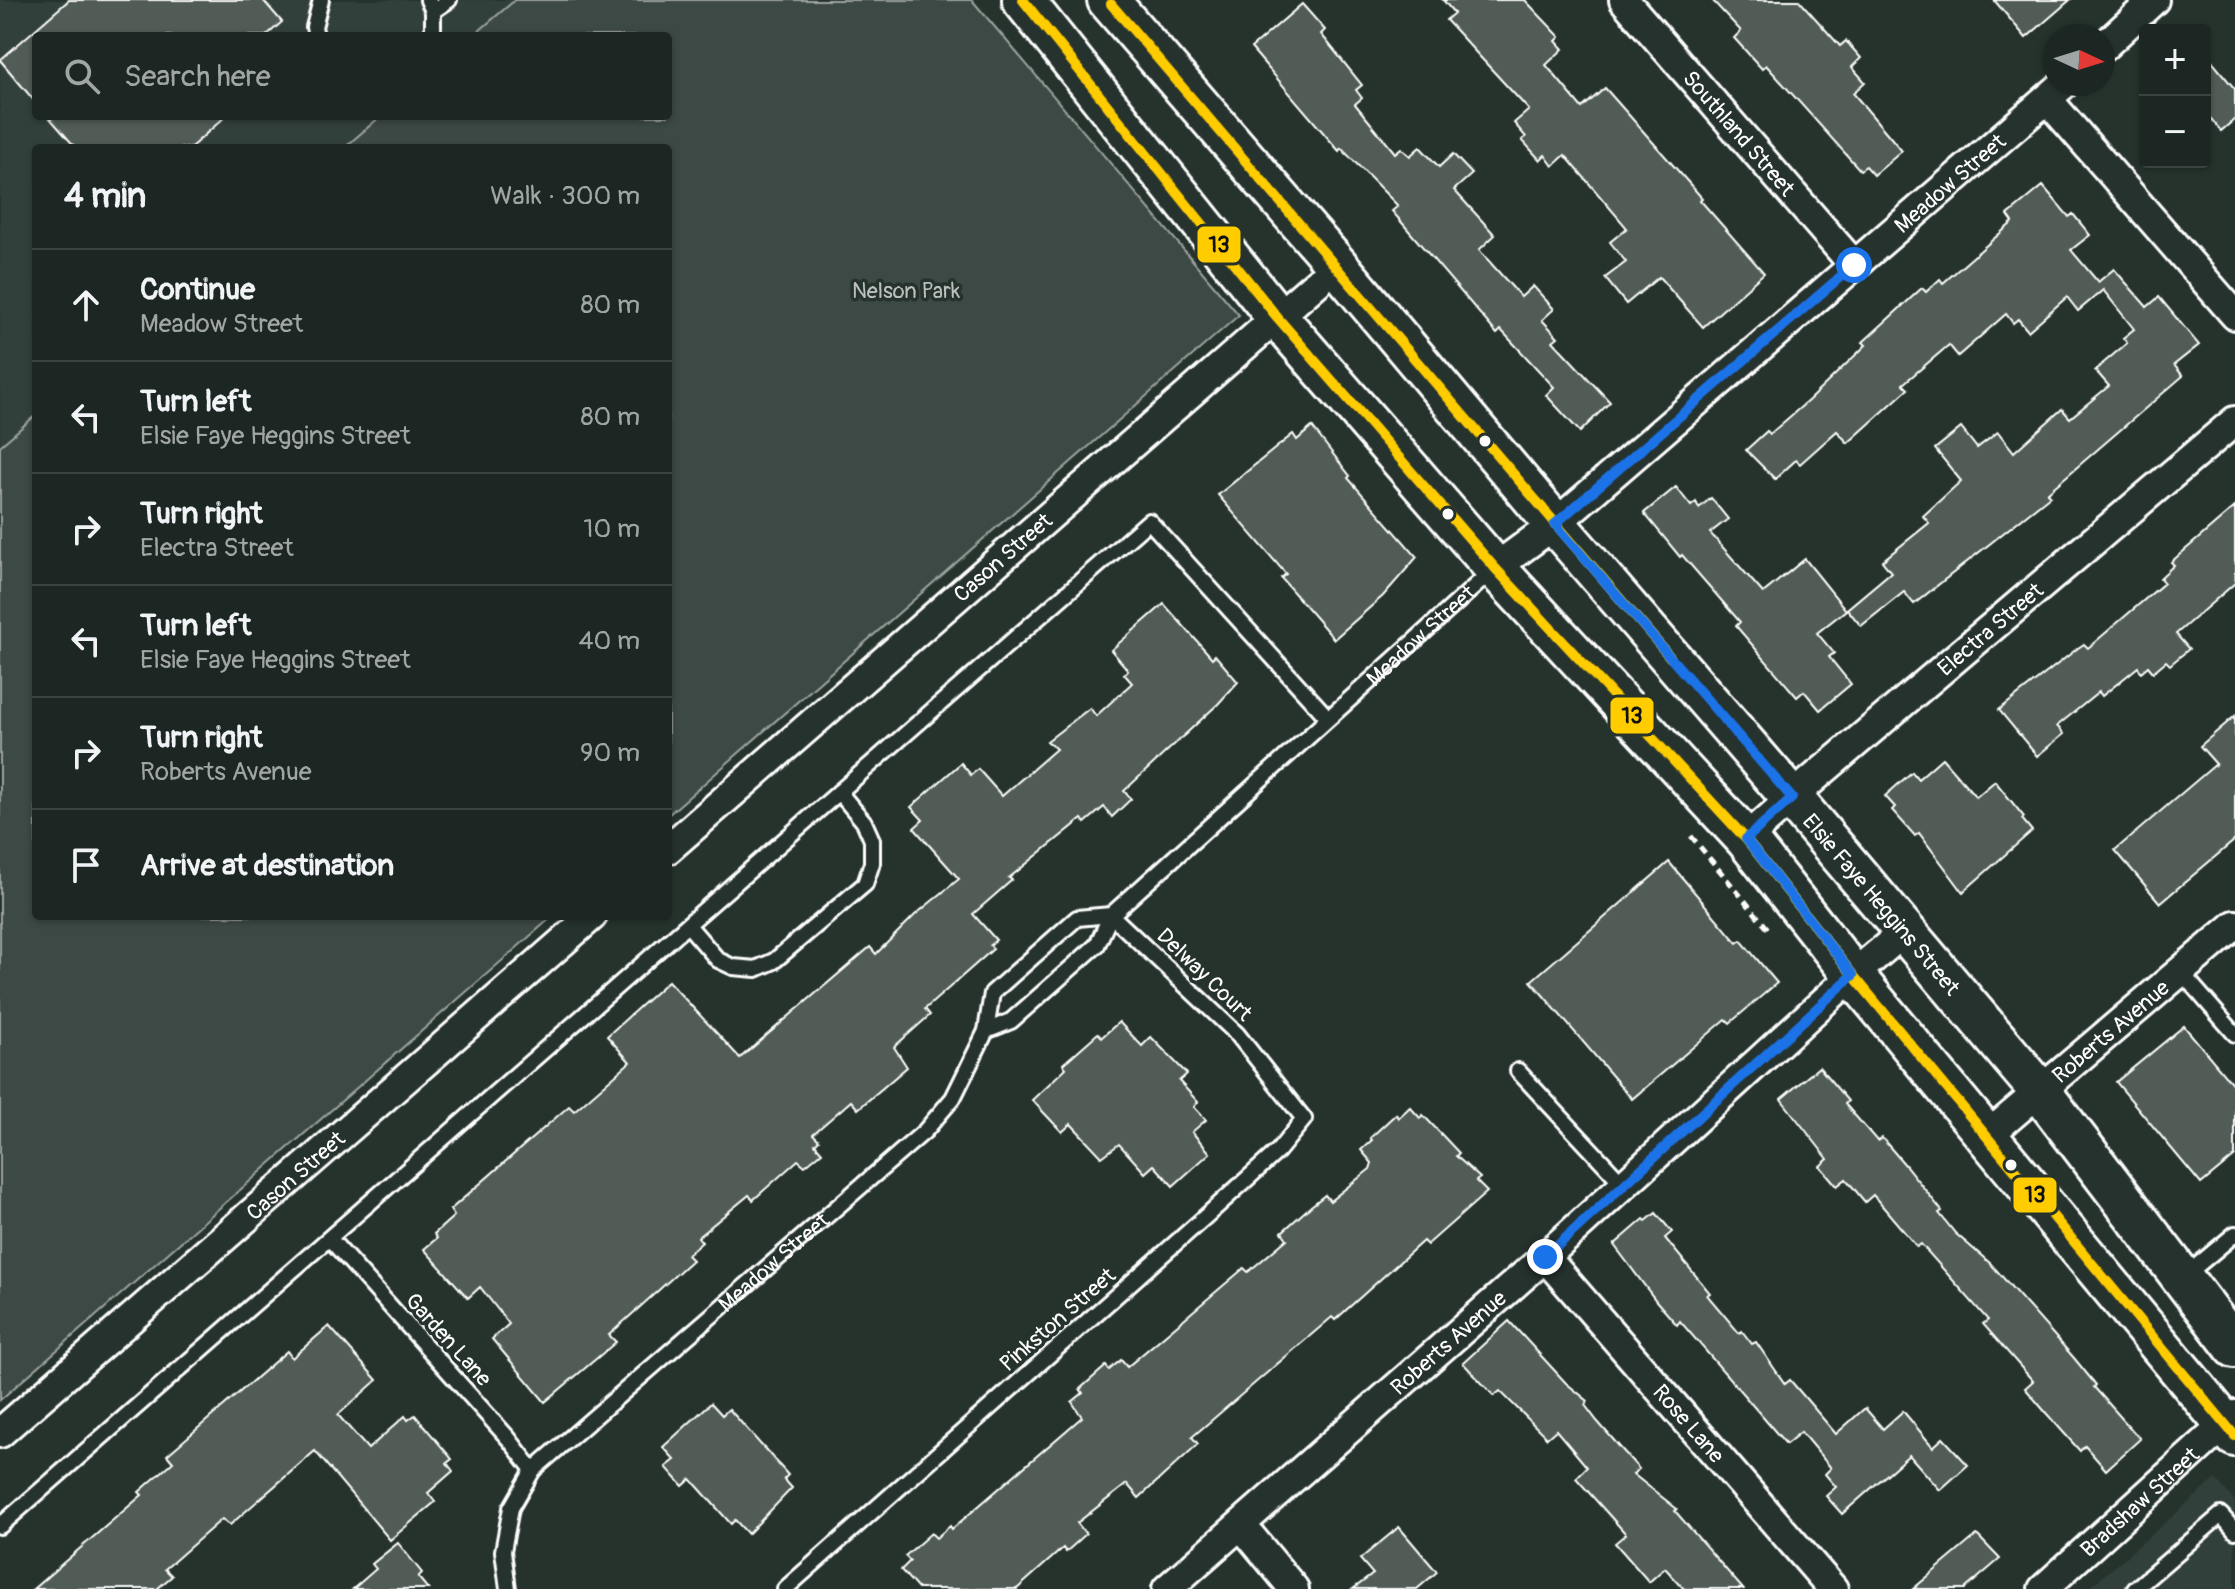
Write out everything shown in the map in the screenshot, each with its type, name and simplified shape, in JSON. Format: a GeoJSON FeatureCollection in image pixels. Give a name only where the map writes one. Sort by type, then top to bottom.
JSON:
{"type":"FeatureCollection","features":[{"type":"Feature","properties":{"kind":"main road"},"geometry":{"type":"LineString","coordinates":[[1023,0],[1277,317],[1495,568],[1746,839],[1853,975],[2231,1425]]}},
{"type":"Feature","properties":{"kind":"main road","name":"Elsie Faye Heggins Street"},"geometry":{"type":"LineString","coordinates":[[1108,0],[2040,1091],[2235,1347]]}},
{"type":"Feature","properties":{"kind":"street","name":"Southland Street"},"geometry":{"type":"LineString","coordinates":[[1624,0],[1854,265]]}},
{"type":"Feature","properties":{"kind":"street"},"geometry":{"type":"LineString","coordinates":[[2115,36],[2154,0]]}},
{"type":"Feature","properties":{"kind":"street","name":"Meadow Street"},"geometry":{"type":"LineString","coordinates":[[1495,568],[1555,524],[2051,96]]}},
{"type":"Feature","properties":{"kind":"street"},"geometry":{"type":"LineString","coordinates":[[2059,96],[2235,315]]}},
{"type":"Feature","properties":{"kind":"street","name":"Cason Street"},"geometry":{"type":"LineString","coordinates":[[672,846],[1337,265]]}},
{"type":"Feature","properties":{"kind":"street","name":"Electra Street"},"geometry":{"type":"LineString","coordinates":[[1746,839],[2235,421]]}},
{"type":"Feature","properties":{"kind":"street","name":"Cason Street"},"geometry":{"type":"LineString","coordinates":[[0,1433],[587,920]]}},
{"type":"Feature","properties":{"kind":"street","name":"Roberts Avenue"},"geometry":{"type":"LineString","coordinates":[[1987,1136],[2235,925]]}},
{"type":"Feature","properties":{"kind":"street","name":"Roberts Avenue"},"geometry":{"type":"LineString","coordinates":[[1167,1589],[1545,1257],[1905,931]]}},
{"type":"Feature","properties":{"kind":"street","name":"Rose Lane"},"geometry":{"type":"LineString","coordinates":[[1545,1257],[1833,1589]]}},
{"type":"Feature","properties":{"kind":"street","name":"Bradshaw Street"},"geometry":{"type":"LineString","coordinates":[[2043,1589],[2231,1425]]}},
{"type":"Feature","properties":{"kind":"street"},"geometry":{"type":"LineString","coordinates":[[1242,1526],[1294,1589]]}},
{"type":"Feature","properties":{"kind":"lane"},"geometry":{"type":"LineString","coordinates":[[315,32],[321,0]]}},
{"type":"Feature","properties":{"kind":"lane"},"geometry":{"type":"LineString","coordinates":[[433,32],[430,5],[449,0]]}},
{"type":"Feature","properties":{"kind":"lane"},"geometry":{"type":"LineString","coordinates":[[0,1526],[1149,521],[1328,718]]}},
{"type":"Feature","properties":{"kind":"lane","name":"Meadow Street"},"geometry":{"type":"LineString","coordinates":[[986,1031],[1011,1021],[1097,945],[1111,915],[1495,568]]}},
{"type":"Feature","properties":{"kind":"lane"},"geometry":{"type":"LineString","coordinates":[[688,925],[718,960],[733,967],[756,969],[774,961],[865,884],[872,863],[872,840],[864,822],[839,792]]}},
{"type":"Feature","properties":{"kind":"lane","name":"Meadow Street"},"geometry":{"type":"LineString","coordinates":[[508,1589],[503,1551],[511,1508],[533,1470],[925,1131],[953,1098],[986,1031],[992,993],[1077,918],[1111,915]]}},
{"type":"Feature","properties":{"kind":"lane","name":"Delway Court"},"geometry":{"type":"LineString","coordinates":[[1111,915],[1237,1034],[1265,1068]]}},
{"type":"Feature","properties":{"kind":"lane"},"geometry":{"type":"LineString","coordinates":[[2181,972],[2235,1034]]}},
{"type":"Feature","properties":{"kind":"lane","name":"Pinkston Street"},"geometry":{"type":"LineString","coordinates":[[785,1589],[1278,1151],[1304,1119],[1265,1068]]}},
{"type":"Feature","properties":{"kind":"lane"},"geometry":{"type":"LineString","coordinates":[[1518,1071],[1624,1185]]}},
{"type":"Feature","properties":{"kind":"lane"},"geometry":{"type":"LineString","coordinates":[[2183,1278],[2235,1234]]}},
{"type":"Feature","properties":{"kind":"lane","name":"Garden Lane"},"geometry":{"type":"LineString","coordinates":[[330,1239],[509,1439],[533,1470]]}},
{"type":"Feature","properties":{"kind":"lane"},"geometry":{"type":"LineString","coordinates":[[2135,1589],[2221,1515],[2235,1531]]}},
{"type":"Feature","properties":{"kind":"shaded area"},"geometry":{"type":"Polygon","coordinates":[[[0,0],[515,0],[478,32],[32,32],[32,120],[376,120],[349,144],[32,144],[32,418],[0,446],[0,0]]]}},
{"type":"Feature","properties":{"kind":"shaded area"},"geometry":{"type":"Polygon","coordinates":[[[2216,1479],[2235,1502],[2235,1589],[2088,1589],[2216,1479]]]}},
{"type":"Feature","properties":{"kind":"green space","name":"Nelson Park"},"geometry":{"type":"Polygon","coordinates":[[[515,0],[972,0],[1239,315],[672,811],[672,144],[349,144],[376,120],[672,120],[672,32],[478,32],[515,0]]]}},
{"type":"Feature","properties":{"kind":"green space"},"geometry":{"type":"Polygon","coordinates":[[[32,418],[32,920],[548,920],[0,1400],[0,446],[32,418]]]}},
{"type":"Feature","properties":{"kind":"building"},"geometry":{"type":"Polygon","coordinates":[[[69,0],[263,0],[282,22],[271,32],[32,32],[69,0]]]}},
{"type":"Feature","properties":{"kind":"building"},"geometry":{"type":"Polygon","coordinates":[[[1443,0],[1525,0],[1560,37],[1556,41],[1563,49],[1546,65],[1582,108],[1605,88],[1764,273],[1703,327],[1659,277],[1626,304],[1605,278],[1626,262],[1610,242],[1627,228],[1565,155],[1553,166],[1545,155],[1540,160],[1522,140],[1526,137],[1514,123],[1529,110],[1446,20],[1454,13],[1443,0]]]}},
{"type":"Feature","properties":{"kind":"building"},"geometry":{"type":"Polygon","coordinates":[[[1712,0],[1799,0],[1840,46],[1846,41],[1861,58],[1852,67],[1865,82],[1853,93],[1902,151],[1874,175],[1866,166],[1860,170],[1766,65],[1762,69],[1734,38],[1741,31],[1712,0]]]}},
{"type":"Feature","properties":{"kind":"building"},"geometry":{"type":"Polygon","coordinates":[[[1994,0],[2070,0],[2026,38],[1994,0]]]}},
{"type":"Feature","properties":{"kind":"building"},"geometry":{"type":"Polygon","coordinates":[[[1302,4],[1325,30],[1321,34],[1362,85],[1356,90],[1362,98],[1355,104],[1395,153],[1401,148],[1410,156],[1420,147],[1439,167],[1453,154],[1472,174],[1454,190],[1495,235],[1479,250],[1521,297],[1533,286],[1554,309],[1542,320],[1558,337],[1553,341],[1610,402],[1580,432],[1546,395],[1554,387],[1501,330],[1497,334],[1392,211],[1398,206],[1341,148],[1339,151],[1251,48],[1302,4]]]}},
{"type":"Feature","properties":{"kind":"building"},"geometry":{"type":"Polygon","coordinates":[[[32,32],[32,98],[0,60],[32,32]]]}},
{"type":"Feature","properties":{"kind":"building"},"geometry":{"type":"Polygon","coordinates":[[[2211,60],[2235,89],[2235,119],[2221,131],[2211,119],[2211,60]]]}},
{"type":"Feature","properties":{"kind":"building"},"geometry":{"type":"Polygon","coordinates":[[[52,120],[222,120],[194,144],[72,144],[52,120]]]}},
{"type":"Feature","properties":{"kind":"building"},"geometry":{"type":"Polygon","coordinates":[[[2043,186],[2069,217],[2073,214],[2090,235],[2071,250],[2098,282],[2114,269],[2147,307],[2159,297],[2199,345],[2174,365],[2183,376],[2047,493],[2050,496],[1914,604],[1904,592],[1861,626],[1847,609],[1891,572],[1882,561],[1929,523],[1923,516],[1961,481],[1935,449],[1961,428],[1977,448],[1998,432],[2014,452],[2062,409],[2070,418],[2109,386],[2095,370],[2127,343],[2123,338],[2134,329],[2103,290],[2078,311],[2067,297],[2028,331],[2018,319],[2013,323],[2006,314],[1958,356],[1949,345],[1903,384],[1908,389],[1848,443],[1837,431],[1800,464],[1796,460],[1775,479],[1746,450],[1809,400],[1866,345],[1863,342],[1922,288],[1926,292],[1940,279],[1943,283],[2013,222],[2008,215],[2043,186]]]}},
{"type":"Feature","properties":{"kind":"building"},"geometry":{"type":"Polygon","coordinates":[[[1312,427],[1350,476],[1348,478],[1417,557],[1383,596],[1334,639],[1281,578],[1286,574],[1218,495],[1293,434],[1297,440],[1312,427]]]}},
{"type":"Feature","properties":{"kind":"building"},"geometry":{"type":"Polygon","coordinates":[[[1676,487],[1691,506],[1696,502],[1699,508],[1711,498],[1728,519],[1710,533],[1763,593],[1805,559],[1846,610],[1817,633],[1834,653],[1829,657],[1851,684],[1820,710],[1804,691],[1797,697],[1736,626],[1740,622],[1644,513],[1676,487]]]}},
{"type":"Feature","properties":{"kind":"building"},"geometry":{"type":"Polygon","coordinates":[[[2235,507],[2235,583],[2176,634],[2189,649],[2170,665],[2166,661],[2153,672],[2148,666],[2141,672],[2138,667],[2102,696],[2099,692],[2057,726],[2064,734],[2037,756],[1999,710],[2078,648],[2084,644],[2088,648],[2164,583],[2160,578],[2174,565],[2171,562],[2235,507]]]}},
{"type":"Feature","properties":{"kind":"building"},"geometry":{"type":"Polygon","coordinates":[[[1164,604],[1238,682],[1124,791],[1131,799],[1112,817],[1104,807],[1085,823],[1082,819],[1009,878],[1012,880],[973,914],[996,940],[990,945],[993,949],[925,1009],[930,1015],[894,1047],[907,1067],[858,1109],[851,1101],[813,1134],[819,1140],[815,1144],[822,1152],[805,1166],[798,1160],[753,1200],[749,1195],[698,1237],[702,1242],[687,1255],[692,1260],[609,1335],[616,1342],[545,1402],[492,1339],[509,1324],[480,1287],[468,1298],[424,1249],[437,1238],[434,1234],[454,1216],[450,1210],[569,1106],[574,1111],[630,1062],[607,1036],[668,981],[740,1058],[870,947],[876,954],[915,915],[959,879],[914,828],[923,820],[911,807],[961,763],[971,775],[978,769],[1002,796],[1056,749],[1047,741],[1090,708],[1096,716],[1132,683],[1124,674],[1128,670],[1111,650],[1164,604]]]}},
{"type":"Feature","properties":{"kind":"building"},"geometry":{"type":"Polygon","coordinates":[[[2235,716],[2235,840],[2160,903],[2115,850],[2216,764],[2200,746],[2235,716]]]}},
{"type":"Feature","properties":{"kind":"building"},"geometry":{"type":"Polygon","coordinates":[[[1942,758],[1976,797],[1995,781],[2032,831],[1963,892],[1919,833],[1915,836],[1892,810],[1895,807],[1885,796],[1912,772],[1918,779],[1942,758]]]}},
{"type":"Feature","properties":{"kind":"building"},"geometry":{"type":"Polygon","coordinates":[[[1669,862],[1737,943],[1741,940],[1777,983],[1730,1023],[1726,1019],[1632,1099],[1531,981],[1669,862]]]}},
{"type":"Feature","properties":{"kind":"building"},"geometry":{"type":"Polygon","coordinates":[[[1119,1022],[1142,1046],[1151,1037],[1187,1074],[1179,1081],[1198,1102],[1194,1107],[1206,1120],[1192,1132],[1210,1153],[1173,1186],[1154,1165],[1145,1173],[1119,1144],[1102,1157],[1071,1124],[1062,1132],[1032,1100],[1066,1068],[1063,1064],[1098,1033],[1102,1037],[1119,1022]]]}},
{"type":"Feature","properties":{"kind":"building"},"geometry":{"type":"Polygon","coordinates":[[[2184,1026],[2235,1087],[2235,1156],[2201,1184],[2116,1082],[2184,1026]]]}},
{"type":"Feature","properties":{"kind":"building"},"geometry":{"type":"Polygon","coordinates":[[[1819,1067],[1877,1141],[1882,1138],[1906,1166],[1942,1211],[1939,1213],[1955,1233],[1991,1264],[2140,1439],[2106,1470],[2085,1446],[2080,1451],[2025,1388],[2033,1381],[1983,1324],[1988,1320],[1921,1244],[1917,1247],[1873,1195],[1865,1202],[1846,1179],[1837,1186],[1820,1166],[1828,1159],[1781,1099],[1819,1067]]]}},
{"type":"Feature","properties":{"kind":"building"},"geometry":{"type":"Polygon","coordinates":[[[1410,1107],[1420,1118],[1423,1115],[1459,1153],[1456,1156],[1480,1178],[1476,1181],[1487,1192],[1427,1245],[1423,1241],[1335,1320],[1332,1317],[1192,1437],[1198,1444],[1139,1498],[1127,1484],[1077,1523],[1086,1534],[1066,1552],[1063,1548],[1017,1589],[918,1589],[901,1570],[910,1561],[905,1556],[931,1533],[936,1538],[950,1526],[952,1529],[1082,1417],[1072,1402],[1083,1393],[1080,1389],[1106,1366],[1109,1370],[1121,1360],[1127,1367],[1244,1268],[1248,1272],[1287,1239],[1282,1232],[1311,1206],[1325,1195],[1330,1201],[1370,1169],[1372,1163],[1361,1150],[1396,1114],[1398,1118],[1410,1107]]]}},
{"type":"Feature","properties":{"kind":"building"},"geometry":{"type":"Polygon","coordinates":[[[1656,1213],[1672,1232],[1665,1238],[1710,1293],[1707,1295],[1739,1333],[1742,1331],[1752,1344],[1756,1342],[1785,1384],[1790,1380],[1836,1434],[1865,1408],[1883,1429],[1903,1411],[1933,1447],[1943,1438],[1968,1465],[1940,1490],[1909,1455],[1842,1514],[1826,1496],[1836,1487],[1825,1474],[1831,1468],[1801,1432],[1786,1444],[1680,1321],[1677,1325],[1657,1302],[1614,1245],[1644,1219],[1646,1221],[1656,1213]]]}},
{"type":"Feature","properties":{"kind":"building"},"geometry":{"type":"Polygon","coordinates":[[[1509,1321],[1566,1383],[1588,1401],[1585,1405],[1597,1421],[1639,1469],[1633,1474],[1677,1509],[1675,1511],[1743,1589],[1684,1589],[1665,1568],[1649,1582],[1615,1543],[1626,1534],[1576,1478],[1587,1467],[1556,1430],[1547,1438],[1500,1391],[1494,1396],[1463,1363],[1509,1321]]]}},
{"type":"Feature","properties":{"kind":"building"},"geometry":{"type":"Polygon","coordinates":[[[329,1326],[377,1380],[338,1415],[368,1449],[405,1416],[408,1420],[415,1415],[452,1459],[447,1463],[453,1471],[428,1493],[435,1502],[390,1540],[315,1451],[230,1525],[222,1519],[165,1569],[172,1576],[157,1589],[33,1589],[142,1495],[139,1492],[173,1462],[167,1455],[287,1351],[292,1358],[329,1326]]]}},
{"type":"Feature","properties":{"kind":"building"},"geometry":{"type":"Polygon","coordinates":[[[711,1403],[722,1415],[729,1409],[788,1475],[784,1479],[792,1488],[748,1534],[735,1520],[731,1524],[691,1479],[683,1486],[666,1467],[675,1460],[663,1447],[711,1403]]]}},
{"type":"Feature","properties":{"kind":"building"},"geometry":{"type":"Polygon","coordinates":[[[1399,1527],[1437,1572],[1417,1589],[1353,1589],[1373,1574],[1360,1559],[1399,1527]]]}},
{"type":"Feature","properties":{"kind":"building"},"geometry":{"type":"Polygon","coordinates":[[[1977,1535],[2000,1559],[1965,1589],[1913,1589],[1977,1535]]]}},
{"type":"Feature","properties":{"kind":"building"},"geometry":{"type":"Polygon","coordinates":[[[398,1543],[422,1573],[418,1577],[428,1589],[353,1589],[376,1569],[372,1564],[398,1543]]]}},
{"type":"Feature","properties":{"kind":"transit line","name":"13"},"geometry":{"type":"LineString","coordinates":[[1023,0],[1277,317],[1495,568],[1746,839],[1853,975],[2235,1436]]}},
{"type":"Feature","properties":{"kind":"transit line","name":"13"},"geometry":{"type":"LineString","coordinates":[[1111,4],[1670,657]]}},
{"type":"Feature","properties":{"kind":"route"},"geometry":{"type":"LineString","coordinates":[[1545,1257],[1853,975],[1746,839],[1792,798],[1555,524],[1854,265]]}}]}
